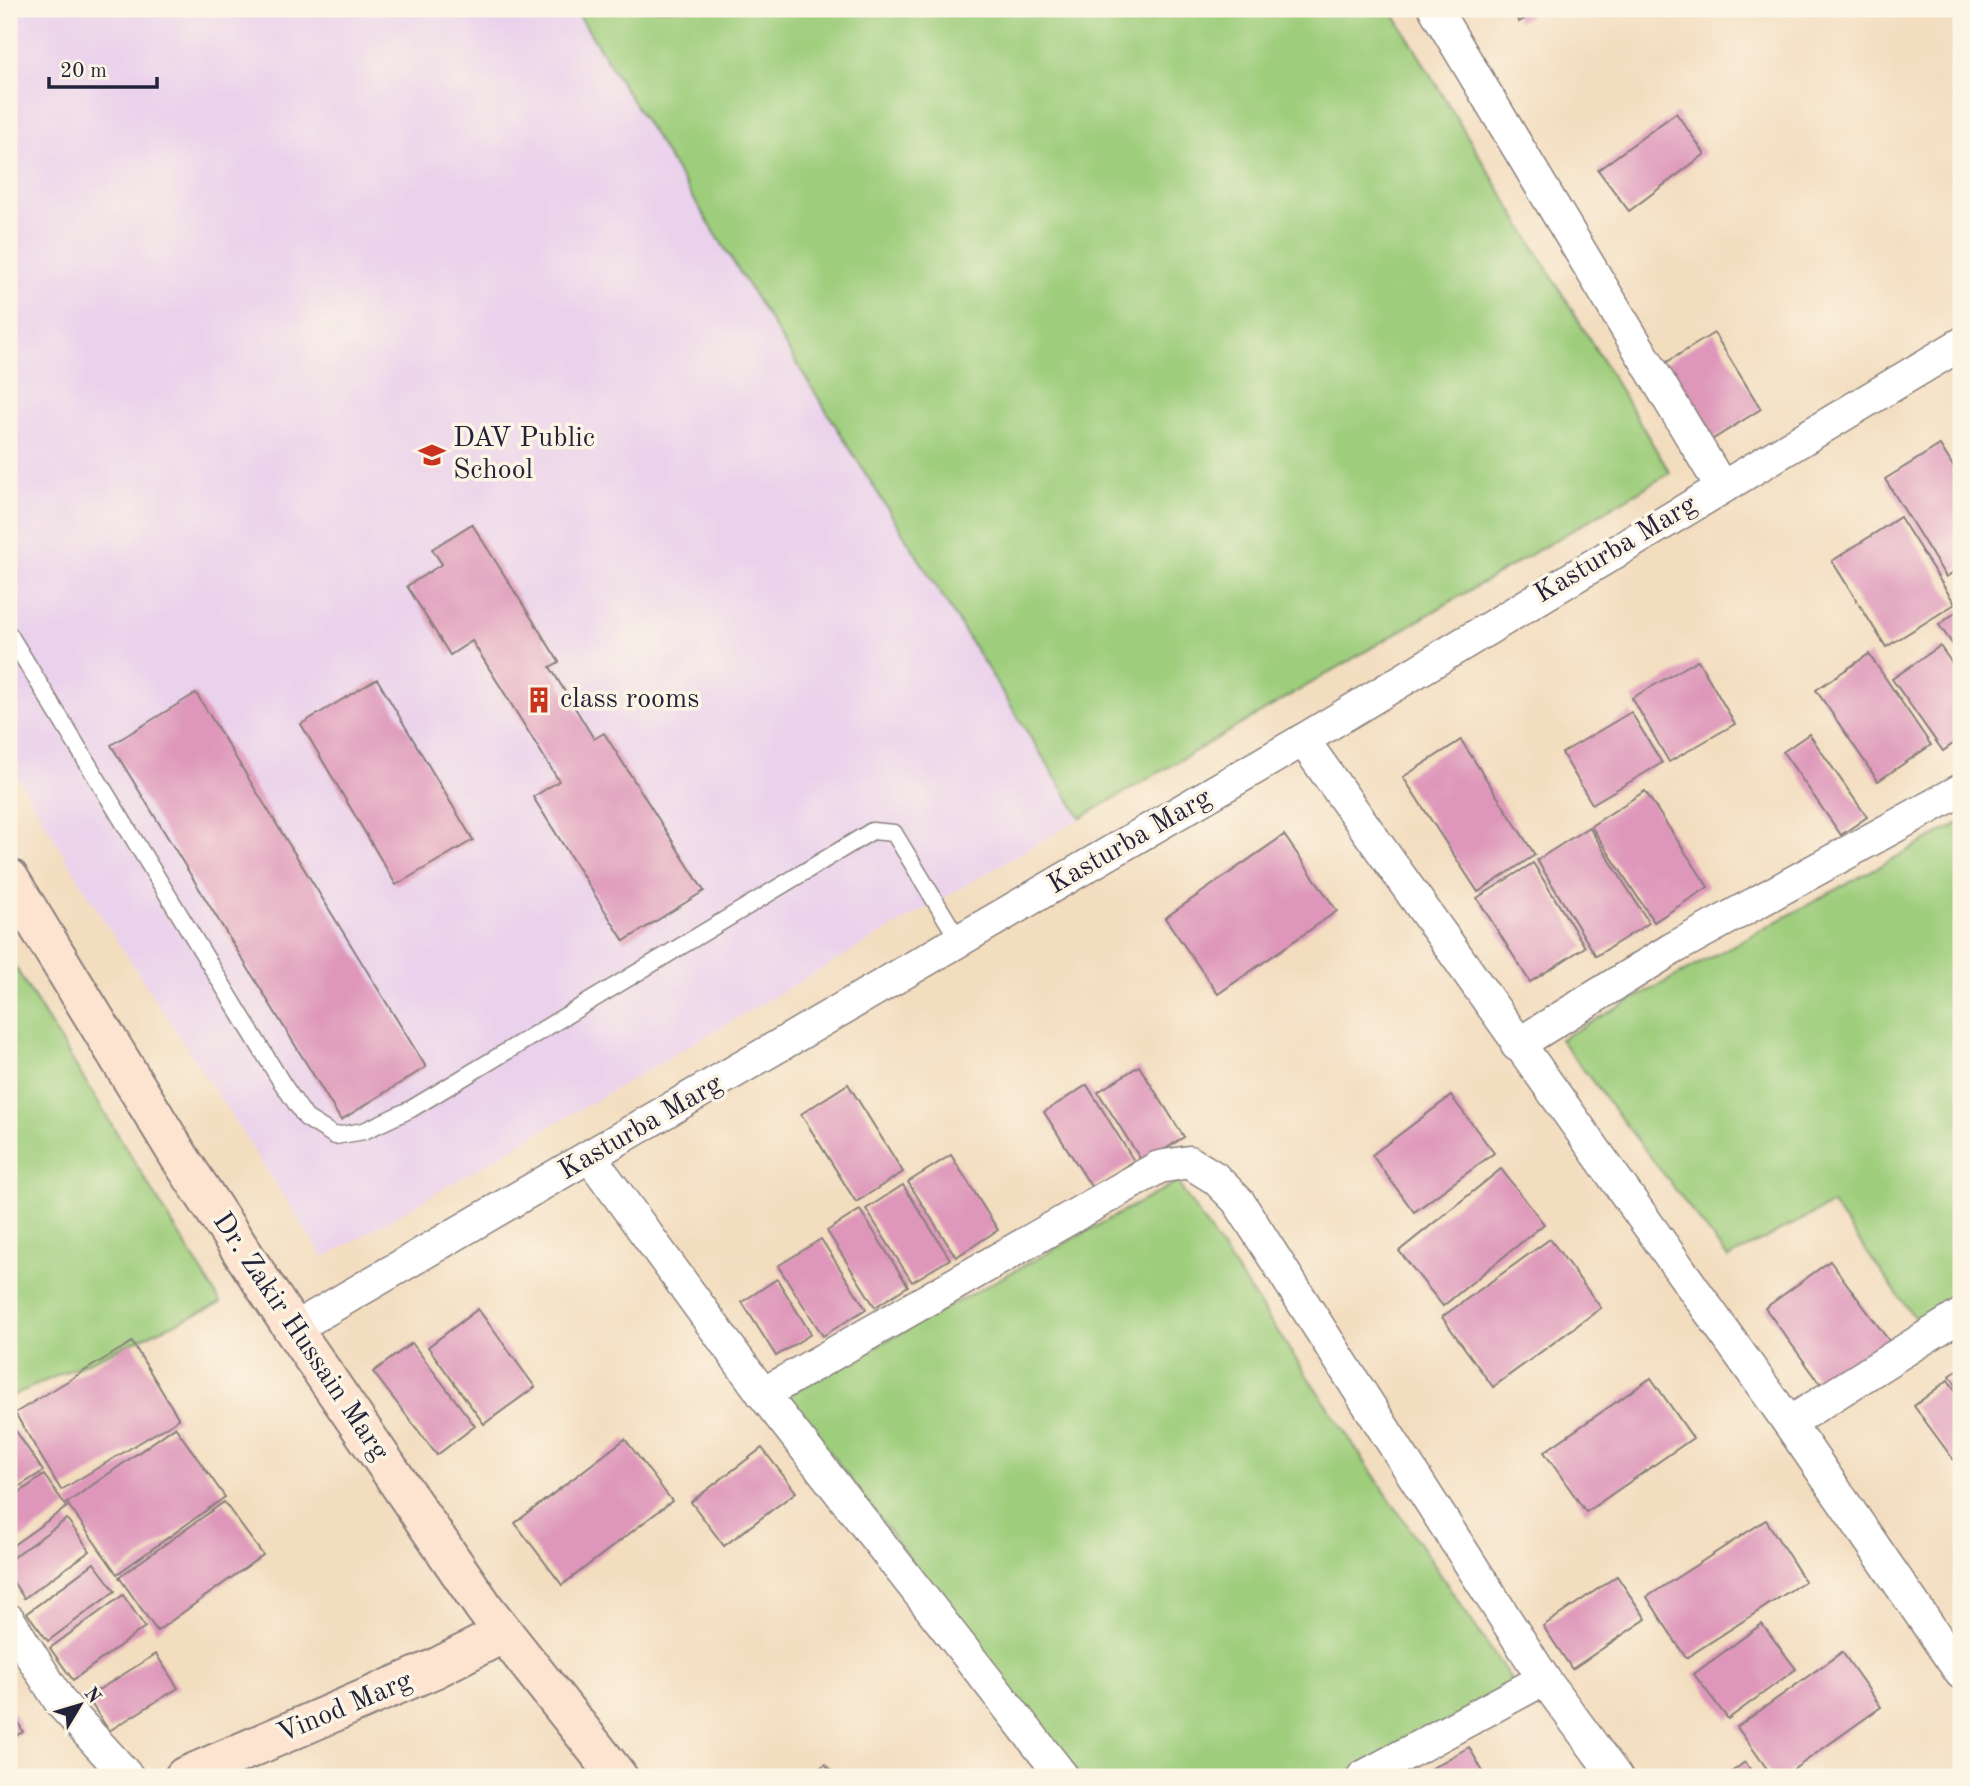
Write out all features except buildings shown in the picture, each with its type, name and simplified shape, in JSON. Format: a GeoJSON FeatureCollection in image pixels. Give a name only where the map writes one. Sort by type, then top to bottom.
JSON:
{"type":"FeatureCollection","features":[{"type":"Feature","properties":{"kind":"street"},"geometry":{"type":"LineString","coordinates":[[1435,9],[1721,486]]}},
{"type":"Feature","properties":{"kind":"street","name":"Kasturba Marg"},"geometry":{"type":"LineString","coordinates":[[293,1329],[591,1158],[1303,740],[1961,344]]}},
{"type":"Feature","properties":{"kind":"street"},"geometry":{"type":"LineString","coordinates":[[1303,740],[1517,1045],[1789,1423],[1961,1673]]}},
{"type":"Feature","properties":{"kind":"street"},"geometry":{"type":"LineString","coordinates":[[1517,1045],[1672,949],[1961,790]]}},
{"type":"Feature","properties":{"kind":"street","name":"Dr. Zakir Hussain Marg"},"geometry":{"type":"LineString","coordinates":[[9,878],[180,1158],[293,1329],[504,1633],[618,1777]]}},
{"type":"Feature","properties":{"kind":"street"},"geometry":{"type":"LineString","coordinates":[[591,1158],[763,1394],[1063,1777]]}},
{"type":"Feature","properties":{"kind":"street"},"geometry":{"type":"LineString","coordinates":[[763,1394],[1158,1167],[1189,1162],[1215,1178],[1238,1201],[1544,1679],[1616,1777]]}},
{"type":"Feature","properties":{"kind":"street"},"geometry":{"type":"LineString","coordinates":[[1789,1423],[1961,1315]]}},
{"type":"Feature","properties":{"kind":"street"},"geometry":{"type":"LineString","coordinates":[[9,1620],[61,1703],[128,1777]]}},
{"type":"Feature","properties":{"kind":"street","name":"Vinod Marg"},"geometry":{"type":"LineString","coordinates":[[184,1777],[434,1670],[504,1633]]}},
{"type":"Feature","properties":{"kind":"street"},"geometry":{"type":"LineString","coordinates":[[1363,1777],[1544,1679]]}},
{"type":"Feature","properties":{"kind":"lane"},"geometry":{"type":"LineString","coordinates":[[9,634],[282,1083],[306,1118],[335,1136],[364,1131],[411,1109],[872,831],[894,833],[960,942]]}},
{"type":"Feature","properties":{"kind":"shaded area","name":"DAV Public School"},"geometry":{"type":"Polygon","coordinates":[[[9,9],[575,9],[1081,818],[324,1258],[103,919],[9,764],[9,9]]]}},
{"type":"Feature","properties":{"kind":"green space"},"geometry":{"type":"Polygon","coordinates":[[[575,9],[1391,9],[1670,473],[1081,818],[575,9]]]}},
{"type":"Feature","properties":{"kind":"green space"},"geometry":{"type":"Polygon","coordinates":[[[1961,822],[1961,1309],[1924,1331],[1832,1204],[1728,1258],[1560,1039],[1961,822]]]}},
{"type":"Feature","properties":{"kind":"green space"},"geometry":{"type":"Polygon","coordinates":[[[9,957],[221,1303],[9,1397],[9,957]]]}},
{"type":"Feature","properties":{"kind":"green space"},"geometry":{"type":"Polygon","coordinates":[[[1177,1182],[1520,1693],[1356,1777],[1073,1777],[787,1395],[1177,1182]]]}},
{"type":"Feature","properties":{"kind":"place","name":"DAV Public School"},"geometry":{"type":"Point","coordinates":[432,455]}},
{"type":"Feature","properties":{"kind":"place","name":"class rooms"},"geometry":{"type":"Point","coordinates":[539,700]}}]}
